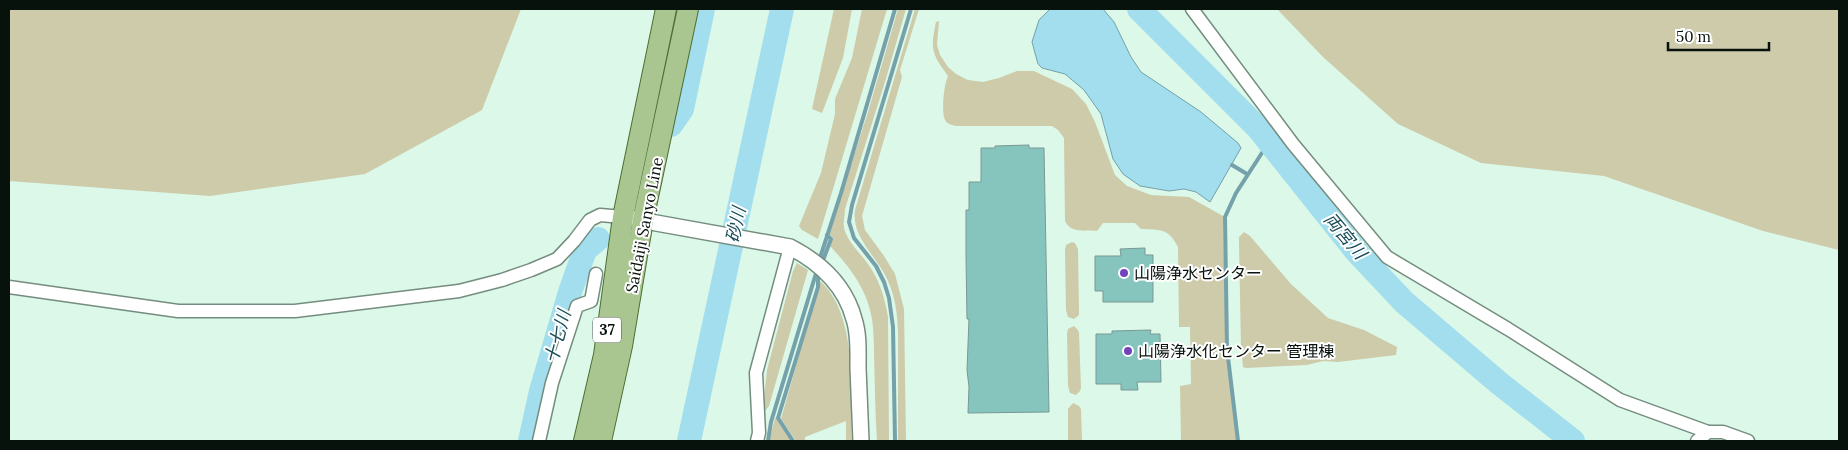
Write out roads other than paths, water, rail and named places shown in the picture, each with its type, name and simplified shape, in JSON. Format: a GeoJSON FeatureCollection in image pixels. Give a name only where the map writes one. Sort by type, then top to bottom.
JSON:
{"type":"FeatureCollection","features":[{"type":"Feature","properties":{"kind":"main road","name":"Saidaiji Sanyo Line"},"geometry":{"type":"LineString","coordinates":[[584,441],[604,355],[623,217],[666,9]]}},
{"type":"Feature","properties":{"kind":"main road","name":"Saidaiji Sanyo Line"},"geometry":{"type":"LineString","coordinates":[[601,441],[622,346],[643,220],[688,9]]}},
{"type":"Feature","properties":{"kind":"street"},"geometry":{"type":"LineString","coordinates":[[1192,9],[1293,144],[1387,257],[1508,329],[1620,400],[1708,432],[1722,432],[1748,441]]}},
{"type":"Feature","properties":{"kind":"street"},"geometry":{"type":"LineString","coordinates":[[9,288],[178,311],[295,311],[459,291],[502,280],[557,259],[590,220],[600,215],[674,225],[783,245],[806,255],[834,280],[847,299],[855,320],[861,441]]}},
{"type":"Feature","properties":{"kind":"street"},"geometry":{"type":"LineString","coordinates":[[757,441],[759,433],[756,372],[783,245]]}},
{"type":"Feature","properties":{"kind":"street"},"geometry":{"type":"LineString","coordinates":[[539,441],[552,383],[577,306],[591,301],[596,274]]}},
{"type":"Feature","properties":{"kind":"street"},"geometry":{"type":"LineString","coordinates":[[1697,441],[1708,432]]}},
{"type":"Feature","properties":{"kind":"water"},"geometry":{"type":"Polygon","coordinates":[[[1050,9],[1103,9],[1114,22],[1131,57],[1141,72],[1201,112],[1238,143],[1241,148],[1210,202],[1196,192],[1184,189],[1169,191],[1140,186],[1123,174],[1113,159],[1101,114],[1084,90],[1065,74],[1042,68],[1038,64],[1032,42],[1039,20],[1050,9]]]}},
{"type":"Feature","properties":{"kind":"waterway","name":"十七川"},"geometry":{"type":"LineString","coordinates":[[671,125],[682,109],[703,9]]}},
{"type":"Feature","properties":{"kind":"waterway","name":"砂川"},"geometry":{"type":"LineString","coordinates":[[689,441],[782,9]]}},
{"type":"Feature","properties":{"kind":"waterway"},"geometry":{"type":"LineString","coordinates":[[819,261],[895,9]]}},
{"type":"Feature","properties":{"kind":"waterway"},"geometry":{"type":"LineString","coordinates":[[895,441],[893,327],[889,298],[876,266],[854,238],[849,222],[852,205],[911,9]]}},
{"type":"Feature","properties":{"kind":"waterway","name":"両宮川"},"geometry":{"type":"LineString","coordinates":[[1139,9],[1258,128],[1356,251],[1404,302],[1499,383],[1573,441]]}},
{"type":"Feature","properties":{"kind":"waterway"},"geometry":{"type":"LineString","coordinates":[[1238,441],[1227,349],[1225,217],[1236,193],[1269,142]]}},
{"type":"Feature","properties":{"kind":"waterway"},"geometry":{"type":"LineString","coordinates":[[1232,165],[1247,174]]}},
{"type":"Feature","properties":{"kind":"waterway"},"geometry":{"type":"LineString","coordinates":[[822,263],[831,239],[827,235]]}},
{"type":"Feature","properties":{"kind":"waterway","name":"十七川"},"geometry":{"type":"LineString","coordinates":[[530,441],[541,391],[570,292],[585,250],[598,239]]}},
{"type":"Feature","properties":{"kind":"waterway"},"geometry":{"type":"LineString","coordinates":[[768,441],[771,422],[817,270]]}},
{"type":"Feature","properties":{"kind":"waterway"},"geometry":{"type":"LineString","coordinates":[[793,441],[778,418],[818,287],[818,272]]}},
{"type":"Feature","properties":{"kind":"place","name":"山陽浄水センター"},"geometry":{"type":"Point","coordinates":[1124,273]}},
{"type":"Feature","properties":{"kind":"place","name":"山陽浄水化センター 管理棟"},"geometry":{"type":"Point","coordinates":[1128,351]}}]}
